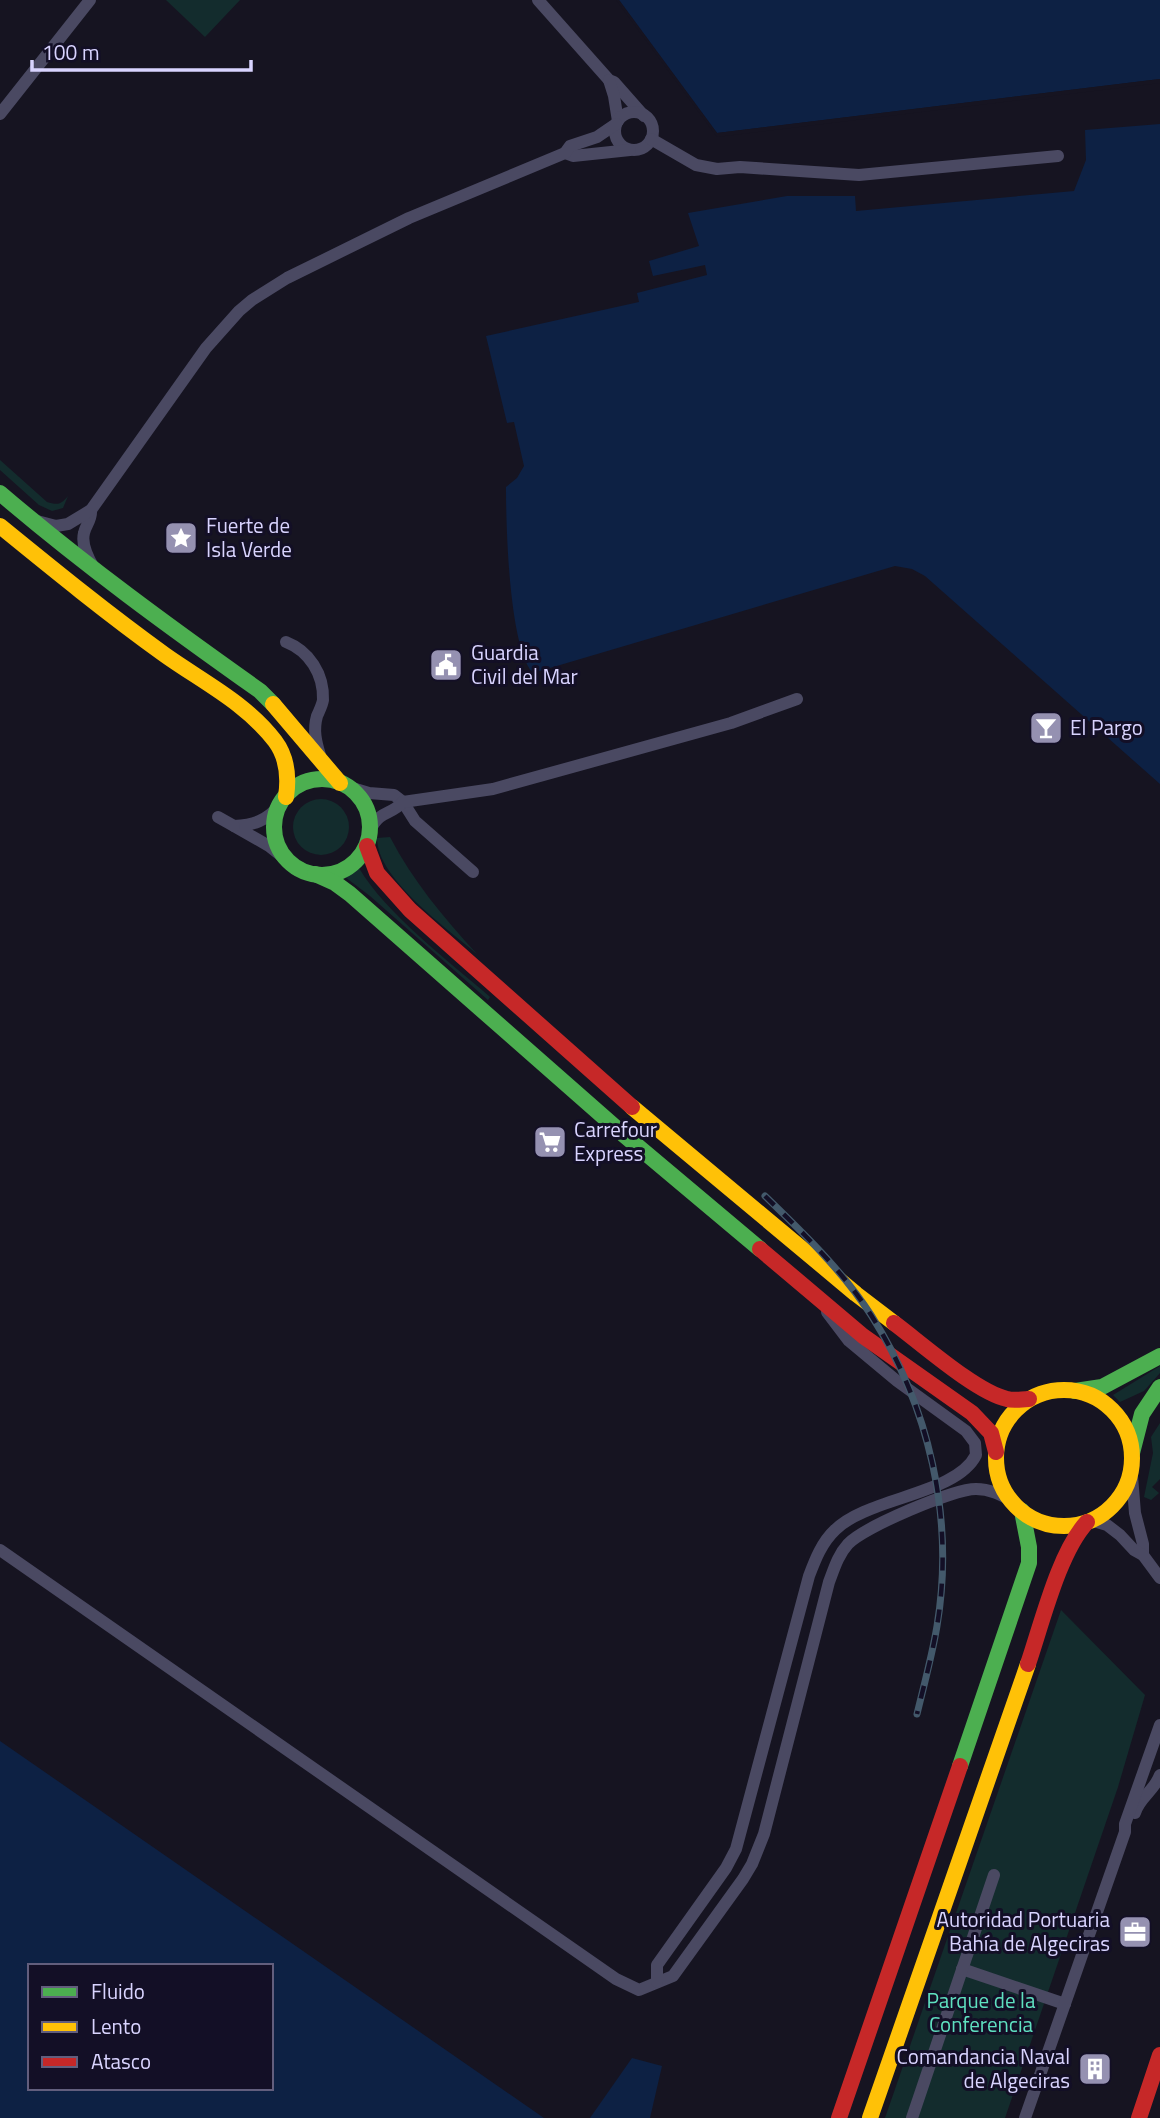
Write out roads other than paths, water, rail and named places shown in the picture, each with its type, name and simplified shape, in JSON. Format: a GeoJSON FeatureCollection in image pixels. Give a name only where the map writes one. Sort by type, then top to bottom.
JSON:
{"type":"FeatureCollection","features":[{"type":"Feature","properties":{"kind":"main road"},"geometry":{"type":"LineString","coordinates":[[0,493],[95,570],[260,691],[283,713],[344,785],[363,802],[367,811],[370,861],[377,874],[410,910],[671,1140],[856,1294],[951,1368],[993,1394],[1009,1400],[1029,1399],[1052,1391],[1102,1387],[1160,1356]]}},
{"type":"Feature","properties":{"kind":"main road"},"geometry":{"type":"LineString","coordinates":[[0,526],[120,622],[251,715],[275,741],[288,775],[283,801],[276,814],[275,834],[288,861],[335,883],[350,894],[623,1134],[863,1336],[978,1418],[991,1433],[999,1478],[1017,1506],[1029,1547],[1024,1581],[839,2118]]}},
{"type":"Feature","properties":{"kind":"main road"},"geometry":{"type":"LineString","coordinates":[[283,801],[301,784],[310,781],[320,779],[344,785]]}},
{"type":"Feature","properties":{"kind":"main road"},"geometry":{"type":"LineString","coordinates":[[314,874],[334,874],[344,870],[359,858],[368,838]]}},
{"type":"Feature","properties":{"kind":"main road"},"geometry":{"type":"LineString","coordinates":[[870,2118],[1067,1552],[1076,1534],[1088,1521],[1111,1507],[1125,1488],[1142,1414],[1160,1387]]}},
{"type":"Feature","properties":{"kind":"main road"},"geometry":{"type":"LineString","coordinates":[[1076,1391],[1099,1399],[1117,1416],[1128,1435],[1132,1459]]}},
{"type":"Feature","properties":{"kind":"main road"},"geometry":{"type":"LineString","coordinates":[[996,1452],[1003,1427],[1010,1416],[1029,1399]]}},
{"type":"Feature","properties":{"kind":"main road"},"geometry":{"type":"LineString","coordinates":[[1017,1506],[1037,1520],[1049,1524],[1062,1526],[1088,1521]]}},
{"type":"Feature","properties":{"kind":"main road"},"geometry":{"type":"LineString","coordinates":[[1139,2118],[1160,2055]]}},
{"type":"Feature","properties":{"kind":"street"},"geometry":{"type":"LineString","coordinates":[[0,114],[90,0]]}},
{"type":"Feature","properties":{"kind":"street"},"geometry":{"type":"LineString","coordinates":[[538,0],[652,126],[651,139],[642,148],[573,156],[565,153]]}},
{"type":"Feature","properties":{"kind":"street"},"geometry":{"type":"LineString","coordinates":[[609,80],[614,96],[616,136],[619,142],[630,150]]}},
{"type":"Feature","properties":{"kind":"street"},"geometry":{"type":"LineString","coordinates":[[31,519],[56,526],[68,524],[91,510],[206,348],[252,300],[287,278],[409,218],[565,153],[570,146],[597,137],[632,112],[644,116]]}},
{"type":"Feature","properties":{"kind":"street"},"geometry":{"type":"LineString","coordinates":[[651,139],[696,165],[717,169],[740,167],[859,175],[1058,156]]}},
{"type":"Feature","properties":{"kind":"street"},"geometry":{"type":"LineString","coordinates":[[91,510],[92,517],[83,533],[83,544],[95,570]]}},
{"type":"Feature","properties":{"kind":"street"},"geometry":{"type":"LineString","coordinates":[[286,642],[308,655],[315,667],[323,701],[315,727],[321,759]]}},
{"type":"Feature","properties":{"kind":"street"},"geometry":{"type":"LineString","coordinates":[[368,838],[382,814],[397,809],[402,802],[493,789],[731,723],[797,699]]}},
{"type":"Feature","properties":{"kind":"street"},"geometry":{"type":"LineString","coordinates":[[344,785],[369,793],[394,795],[415,821],[473,872]]}},
{"type":"Feature","properties":{"kind":"street"},"geometry":{"type":"LineString","coordinates":[[233,826],[262,821],[283,801]]}},
{"type":"Feature","properties":{"kind":"street"},"geometry":{"type":"LineString","coordinates":[[218,817],[269,846],[288,861]]}},
{"type":"Feature","properties":{"kind":"street"},"geometry":{"type":"LineString","coordinates":[[657,1982],[657,1965],[726,1867],[741,1836],[809,1576],[821,1549],[844,1522],[956,1476],[969,1466],[976,1455],[971,1436],[849,1342],[809,1290]]}},
{"type":"Feature","properties":{"kind":"street"},"geometry":{"type":"LineString","coordinates":[[1132,1459],[1135,1513],[1143,1555]]}},
{"type":"Feature","properties":{"kind":"street"},"geometry":{"type":"LineString","coordinates":[[0,1550],[616,1979],[639,1990],[673,1976],[752,1864],[764,1834],[829,1582],[839,1556],[847,1545],[870,1528],[958,1492],[988,1490],[1017,1506]]}},
{"type":"Feature","properties":{"kind":"street"},"geometry":{"type":"LineString","coordinates":[[1088,1521],[1107,1525],[1143,1555],[1160,1578]]}},
{"type":"Feature","properties":{"kind":"street"},"geometry":{"type":"LineString","coordinates":[[1025,2118],[1160,1725]]}},
{"type":"Feature","properties":{"kind":"street"},"geometry":{"type":"LineString","coordinates":[[1125,1832],[1131,1826],[1137,1806],[1158,1782],[1160,1775]]}},
{"type":"Feature","properties":{"kind":"street"},"geometry":{"type":"LineString","coordinates":[[912,2118],[994,1875]]}},
{"type":"Feature","properties":{"kind":"street"},"geometry":{"type":"LineString","coordinates":[[962,1969],[1065,2004]]}},
{"type":"Feature","properties":{"kind":"water"},"geometry":{"type":"Polygon","coordinates":[[[619,0],[1160,0],[1160,79],[717,133],[619,0]]]}},
{"type":"Feature","properties":{"kind":"water"},"geometry":{"type":"Polygon","coordinates":[[[1160,124],[1160,784],[925,576],[912,569],[895,566],[533,673],[525,659],[514,613],[507,529],[506,487],[517,478],[524,466],[514,422],[507,423],[486,336],[639,302],[637,293],[707,275],[705,265],[653,276],[649,261],[699,246],[688,213],[787,196],[855,196],[856,211],[1074,191],[1086,160],[1085,130],[1160,124]]]}},
{"type":"Feature","properties":{"kind":"water"},"geometry":{"type":"Polygon","coordinates":[[[0,1741],[544,2118],[0,2118],[0,1741]]]}},
{"type":"Feature","properties":{"kind":"water"},"geometry":{"type":"Polygon","coordinates":[[[632,2058],[662,2066],[650,2118],[590,2118],[632,2058]]]}},
{"type":"Feature","properties":{"kind":"railway"},"geometry":{"type":"LineString","coordinates":[[765,1196],[821,1252],[860,1298],[891,1350],[922,1425],[939,1504],[942,1585],[937,1626],[917,1714]]}},
{"type":"Feature","properties":{"kind":"place","name":"Fuerte de Isla Verde"},"geometry":{"type":"Point","coordinates":[181,538]}},
{"type":"Feature","properties":{"kind":"place","name":"Guardia Civil del Mar"},"geometry":{"type":"Point","coordinates":[446,665]}},
{"type":"Feature","properties":{"kind":"place","name":"El Pargo"},"geometry":{"type":"Point","coordinates":[1046,728]}},
{"type":"Feature","properties":{"kind":"place","name":"Carrefour Express"},"geometry":{"type":"Point","coordinates":[550,1142]}},
{"type":"Feature","properties":{"kind":"place","name":"Autoridad Portuaria Bahía de Algeciras"},"geometry":{"type":"Point","coordinates":[1135,1932]}},
{"type":"Feature","properties":{"kind":"place","name":"Comandancia Naval de Algeciras"},"geometry":{"type":"Point","coordinates":[1095,2069]}},
{"type":"Feature","properties":{"kind":"park label","name":"Parque de la Conferencia"},"geometry":{"type":"Point","coordinates":[981,2013]}}]}
